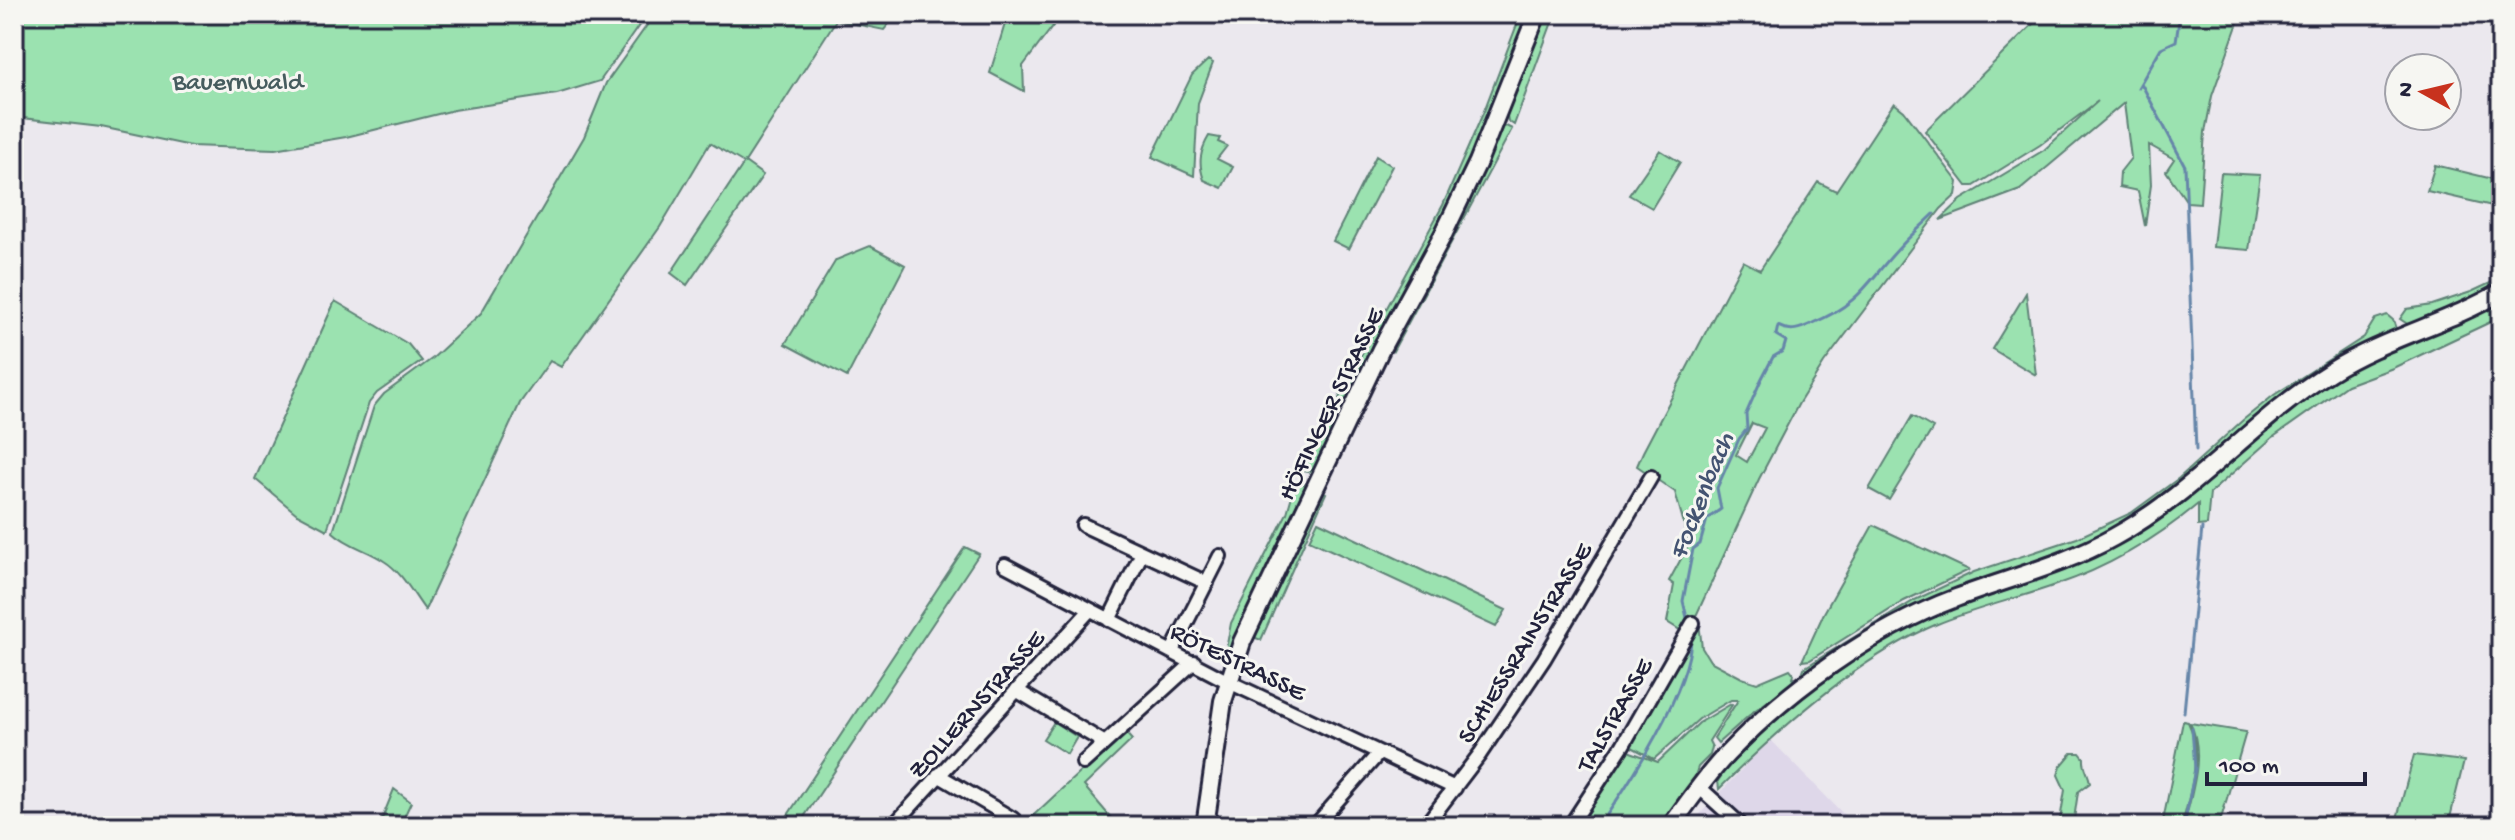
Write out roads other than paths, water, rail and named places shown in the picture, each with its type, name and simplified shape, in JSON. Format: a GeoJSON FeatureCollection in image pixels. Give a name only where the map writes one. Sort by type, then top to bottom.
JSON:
{"type":"FeatureCollection","features":[{"type":"Feature","properties":{"kind":"street","name":"HÖFINGER STRASSE"},"geometry":{"type":"LineString","coordinates":[[1205,826],[1227,681],[1242,641],[1381,349],[1443,235],[1478,162],[1537,14]]}},
{"type":"Feature","properties":{"kind":"street"},"geometry":{"type":"LineString","coordinates":[[1671,826],[1725,756],[1765,717],[1849,655],[1955,598],[2085,552],[2114,537],[2180,495],[2284,403],[2332,370],[2501,292]]}},
{"type":"Feature","properties":{"kind":"street","name":"SCHIESSRAINSTRASSE"},"geometry":{"type":"LineString","coordinates":[[1425,826],[1544,659],[1651,477]]}},
{"type":"Feature","properties":{"kind":"street"},"geometry":{"type":"LineString","coordinates":[[1083,525],[1207,583]]}},
{"type":"Feature","properties":{"kind":"street"},"geometry":{"type":"LineString","coordinates":[[1109,620],[1142,553]]}},
{"type":"Feature","properties":{"kind":"street"},"geometry":{"type":"LineString","coordinates":[[1172,651],[1220,556]]}},
{"type":"Feature","properties":{"kind":"street","name":"RÖTESTRASSE"},"geometry":{"type":"LineString","coordinates":[[1005,565],[1227,681],[1455,788]]}},
{"type":"Feature","properties":{"kind":"street","name":"ZOLLERNSTRASSE"},"geometry":{"type":"LineString","coordinates":[[893,826],[1090,610]]}},
{"type":"Feature","properties":{"kind":"street","name":"TALSTRASSE"},"geometry":{"type":"LineString","coordinates":[[1570,826],[1623,745],[1690,628]]}},
{"type":"Feature","properties":{"kind":"street"},"geometry":{"type":"LineString","coordinates":[[1083,763],[1194,662]]}},
{"type":"Feature","properties":{"kind":"street"},"geometry":{"type":"LineString","coordinates":[[1016,690],[1105,743]]}},
{"type":"Feature","properties":{"kind":"street"},"geometry":{"type":"LineString","coordinates":[[1315,826],[1379,753]]}},
{"type":"Feature","properties":{"kind":"street"},"geometry":{"type":"LineString","coordinates":[[938,775],[1013,819]]}},
{"type":"Feature","properties":{"kind":"street"},"geometry":{"type":"LineString","coordinates":[[1699,787],[1742,826]]}},
{"type":"Feature","properties":{"kind":"waterway","name":"Fockenbach"},"geometry":{"type":"LineString","coordinates":[[2138,88],[2161,48],[2176,41],[2180,14]]}},
{"type":"Feature","properties":{"kind":"waterway"},"geometry":{"type":"LineString","coordinates":[[2141,83],[2185,166],[2196,450]]}},
{"type":"Feature","properties":{"kind":"waterway","name":"Fockenbach"},"geometry":{"type":"LineString","coordinates":[[1688,622],[1683,601],[1693,549],[1700,544],[1707,519],[1721,509],[1717,488],[1739,439],[1747,429],[1746,414],[1773,357],[1783,351],[1786,341],[1776,335],[1778,326],[1791,330],[1800,328],[1843,307],[1863,290],[1934,214]]}},
{"type":"Feature","properties":{"kind":"waterway"},"geometry":{"type":"LineString","coordinates":[[2184,712],[2202,528]]}},
{"type":"Feature","properties":{"kind":"waterway","name":"Fockenbach"},"geometry":{"type":"LineString","coordinates":[[1599,826],[1626,786],[1670,708],[1681,682],[1691,637]]}},
{"type":"Feature","properties":{"kind":"waterway"},"geometry":{"type":"LineString","coordinates":[[2184,826],[2195,769],[2192,728]]}},
{"type":"Feature","properties":{"kind":"park label","name":"Bauernwald"},"geometry":{"type":"Point","coordinates":[238,80]}}]}
